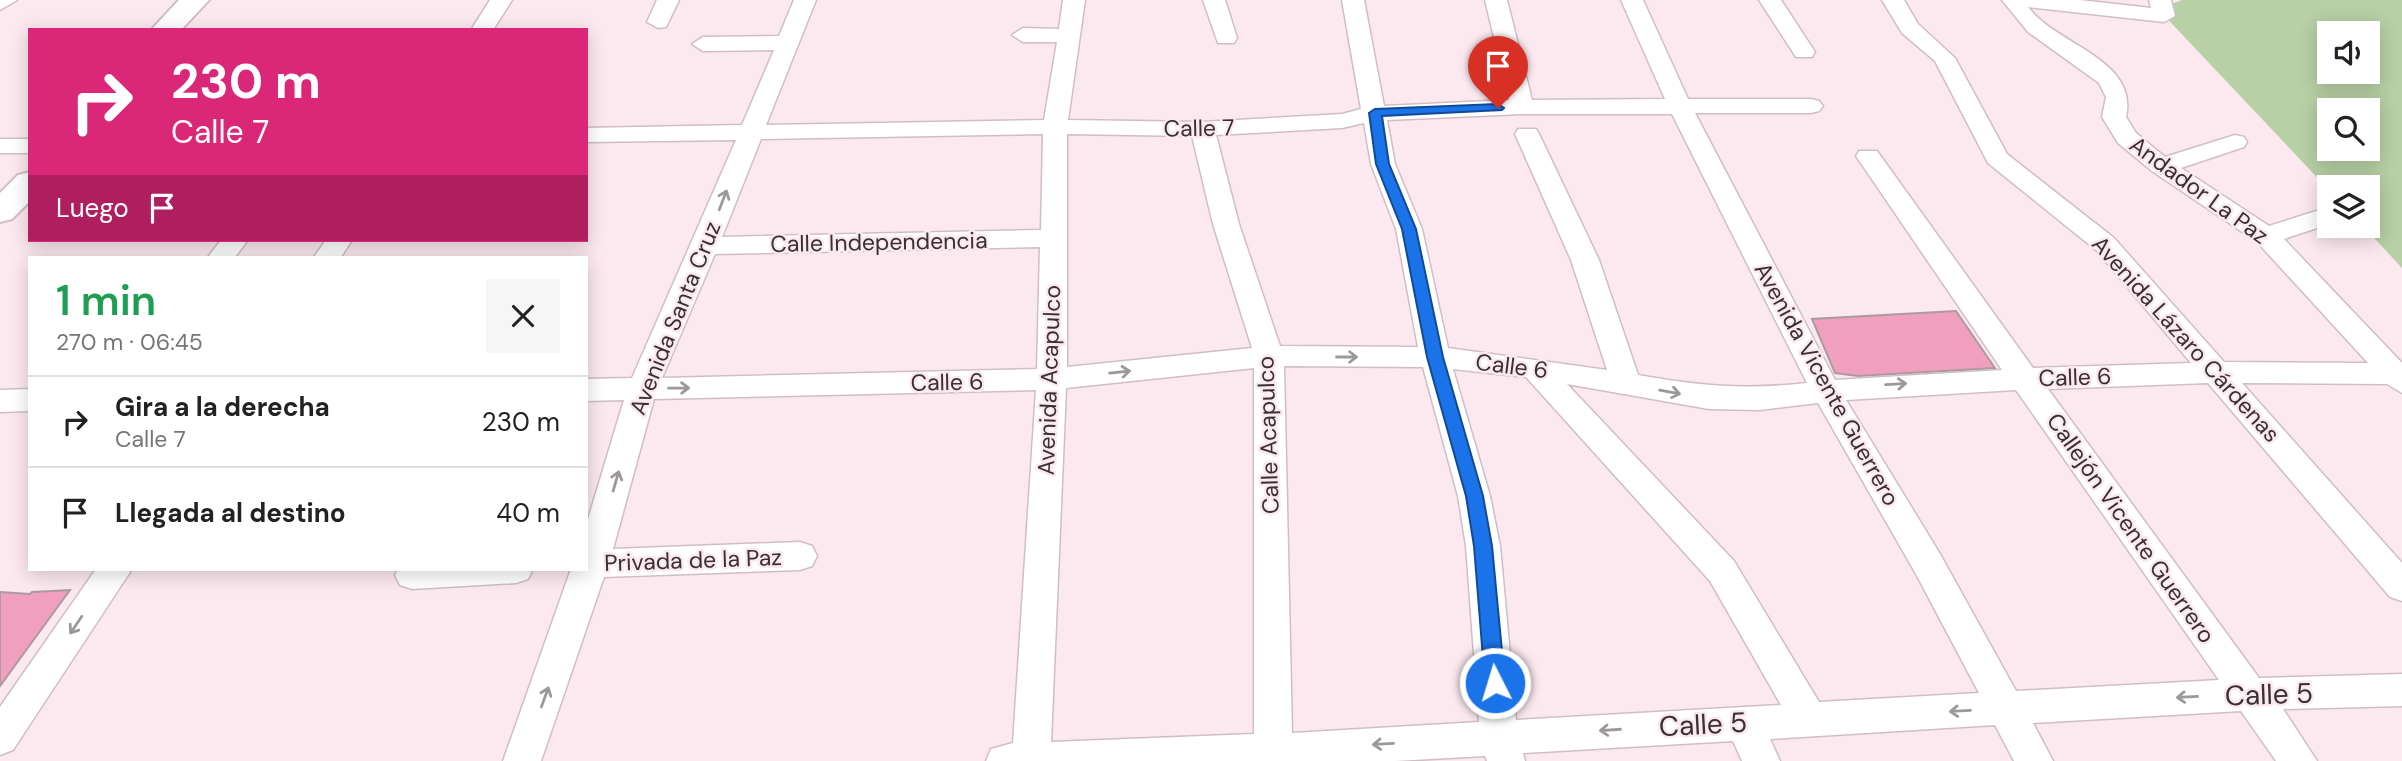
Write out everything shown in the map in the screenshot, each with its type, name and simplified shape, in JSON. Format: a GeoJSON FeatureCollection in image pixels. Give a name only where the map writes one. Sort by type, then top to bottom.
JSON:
{"type":"FeatureCollection","features":[{"type":"Feature","properties":{"kind":"main road"},"geometry":{"type":"LineString","coordinates":[[167,28],[195,0]]}},
{"type":"Feature","properties":{"kind":"main road"},"geometry":{"type":"LineString","coordinates":[[181,28],[208,0]]}},
{"type":"Feature","properties":{"kind":"main road"},"geometry":{"type":"LineString","coordinates":[[0,195],[28,168]]}},
{"type":"Feature","properties":{"kind":"main road"},"geometry":{"type":"LineString","coordinates":[[0,212],[28,184]]}},
{"type":"Feature","properties":{"kind":"street"},"geometry":{"type":"LineString","coordinates":[[0,4],[6,0]]}},
{"type":"Feature","properties":{"kind":"street"},"geometry":{"type":"LineString","coordinates":[[483,28],[502,0]]}},
{"type":"Feature","properties":{"kind":"street"},"geometry":{"type":"LineString","coordinates":[[657,22],[668,0]]}},
{"type":"Feature","properties":{"kind":"street","name":"Avenida Santa Cruz"},"geometry":{"type":"LineString","coordinates":[[589,564],[642,389],[705,246],[805,0]]}},
{"type":"Feature","properties":{"kind":"street","name":"Avenida Acapulco"},"geometry":{"type":"LineString","coordinates":[[1022,760],[1052,379],[1055,127],[1071,36],[1074,0]]}},
{"type":"Feature","properties":{"kind":"street"},"geometry":{"type":"LineString","coordinates":[[1214,0],[1226,38]]}},
{"type":"Feature","properties":{"kind":"street"},"geometry":{"type":"LineString","coordinates":[[1353,0],[1383,164],[1409,229],[1435,357],[1474,496],[1483,546],[1502,749]]}},
{"type":"Feature","properties":{"kind":"street"},"geometry":{"type":"LineString","coordinates":[[1496,0],[1522,107]]}},
{"type":"Feature","properties":{"kind":"street","name":"Avenida Vicente Guerrero"},"geometry":{"type":"LineString","coordinates":[[1632,0],[1680,107],[1825,390],[1928,564],[2034,761]]}},
{"type":"Feature","properties":{"kind":"street"},"geometry":{"type":"LineString","coordinates":[[1770,0],[1804,52]]}},
{"type":"Feature","properties":{"kind":"street","name":"Avenida Lázaro Cárdenas"},"geometry":{"type":"LineString","coordinates":[[1893,0],[1910,28],[1944,58],[1997,158],[2105,244],[2402,587]]}},
{"type":"Feature","properties":{"kind":"street","name":"Andador La Paz"},"geometry":{"type":"LineString","coordinates":[[2012,0],[2029,24],[2104,76],[2115,88],[2118,100],[2114,117],[2118,127],[2161,166],[2266,236],[2398,378]]}},
{"type":"Feature","properties":{"kind":"street"},"geometry":{"type":"LineString","coordinates":[[2024,0],[2164,16],[2160,0]]}},
{"type":"Feature","properties":{"kind":"street"},"geometry":{"type":"LineString","coordinates":[[1023,35],[1071,36]]}},
{"type":"Feature","properties":{"kind":"street"},"geometry":{"type":"LineString","coordinates":[[703,44],[786,43]]}},
{"type":"Feature","properties":{"kind":"street","name":"Calle 7"},"geometry":{"type":"LineString","coordinates":[[588,135],[1055,127],[1202,129],[1342,121],[1375,113],[1522,107],[1811,106]]}},
{"type":"Feature","properties":{"kind":"street","name":"Calle Acapulco"},"geometry":{"type":"LineString","coordinates":[[1202,129],[1223,212],[1269,356],[1273,751]]}},
{"type":"Feature","properties":{"kind":"street"},"geometry":{"type":"LineString","coordinates":[[1527,134],[1585,260],[1626,384]]}},
{"type":"Feature","properties":{"kind":"street"},"geometry":{"type":"LineString","coordinates":[[2161,166],[2235,142]]}},
{"type":"Feature","properties":{"kind":"street"},"geometry":{"type":"LineString","coordinates":[[0,146],[28,146]]}},
{"type":"Feature","properties":{"kind":"street","name":"Callejón Vicente Guerrero"},"geometry":{"type":"LineString","coordinates":[[1868,156],[2298,761]]}},
{"type":"Feature","properties":{"kind":"street"},"geometry":{"type":"LineString","coordinates":[[2266,236],[2317,219]]}},
{"type":"Feature","properties":{"kind":"street","name":"Calle Independencia"},"geometry":{"type":"LineString","coordinates":[[705,246],[1052,238]]}},
{"type":"Feature","properties":{"kind":"street"},"geometry":{"type":"LineString","coordinates":[[222,256],[233,242]]}},
{"type":"Feature","properties":{"kind":"street"},"geometry":{"type":"LineString","coordinates":[[328,256],[338,242]]}},
{"type":"Feature","properties":{"kind":"street","name":"Calle 6"},"geometry":{"type":"LineString","coordinates":[[588,390],[1052,379],[1269,356],[1435,357],[1535,368],[1709,398],[1760,399],[1825,390],[2218,372],[2398,378]]}},
{"type":"Feature","properties":{"kind":"street"},"geometry":{"type":"LineString","coordinates":[[1535,368],[1723,571],[1810,719]]}},
{"type":"Feature","properties":{"kind":"street"},"geometry":{"type":"LineString","coordinates":[[0,401],[28,400]]}},
{"type":"Feature","properties":{"kind":"street","name":"Privada de la Paz"},"geometry":{"type":"LineString","coordinates":[[589,564],[800,556]]}},
{"type":"Feature","properties":{"kind":"street"},"geometry":{"type":"LineString","coordinates":[[0,738],[114,571]]}},
{"type":"Feature","properties":{"kind":"street"},"geometry":{"type":"LineString","coordinates":[[412,575],[481,571]]}},
{"type":"Feature","properties":{"kind":"street","name":"Avenida Santa Cruz"},"geometry":{"type":"LineString","coordinates":[[522,761],[587,571]]}},
{"type":"Feature","properties":{"kind":"street","name":"Calle 5"},"geometry":{"type":"LineString","coordinates":[[1022,760],[1273,751],[1342,754],[1502,749],[1742,722],[2248,694],[2402,690]]}},
{"type":"Feature","properties":{"kind":"street"},"geometry":{"type":"LineString","coordinates":[[1742,722],[1761,761]]}},
{"type":"Feature","properties":{"kind":"green space"},"geometry":{"type":"Polygon","coordinates":[[[2182,0],[2402,0],[2402,268],[2374,238],[2380,238],[2380,175],[2317,175],[2317,177],[2158,9],[2182,0]]]}},
{"type":"Feature","properties":{"kind":"building"},"geometry":{"type":"Polygon","coordinates":[[[1956,311],[1995,368],[1858,376],[1835,373],[1812,319],[1956,311]]]}},
{"type":"Feature","properties":{"kind":"building"},"geometry":{"type":"Polygon","coordinates":[[[70,590],[0,686],[0,592],[30,594],[70,590]]]}},
{"type":"Feature","properties":{"kind":"route"},"geometry":{"type":"LineString","coordinates":[[1495,683],[1483,546],[1474,496],[1435,357],[1409,229],[1383,164],[1375,113],[1498,108]]}}]}
